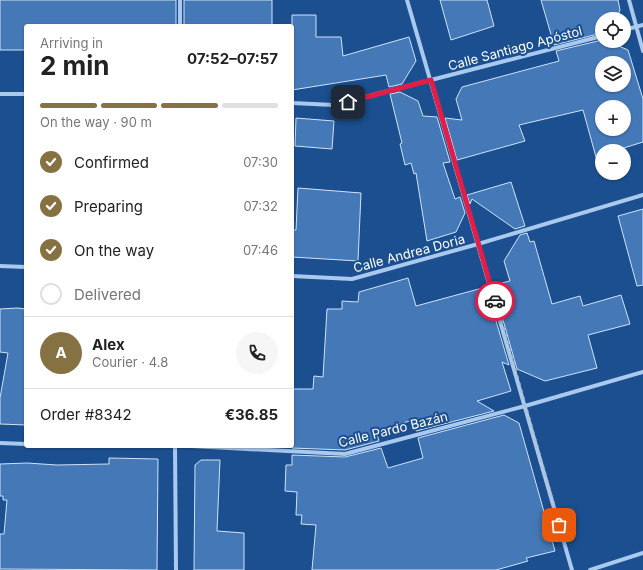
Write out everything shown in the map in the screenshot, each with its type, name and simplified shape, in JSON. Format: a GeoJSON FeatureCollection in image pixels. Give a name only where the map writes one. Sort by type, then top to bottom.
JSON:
{"type":"FeatureCollection","features":[{"type":"Feature","properties":{"kind":"street"},"geometry":{"type":"LineString","coordinates":[[180,0],[180,24]]}},
{"type":"Feature","properties":{"kind":"street"},"geometry":{"type":"LineString","coordinates":[[407,0],[572,570]]}},
{"type":"Feature","properties":{"kind":"street"},"geometry":{"type":"LineString","coordinates":[[629,0],[643,51]]}},
{"type":"Feature","properties":{"kind":"street"},"geometry":{"type":"LineString","coordinates":[[631,28],[643,25]]}},
{"type":"Feature","properties":{"kind":"street","name":"Calle Santiago Apóstol"},"geometry":{"type":"LineString","coordinates":[[294,103],[334,105],[595,38]]}},
{"type":"Feature","properties":{"kind":"street"},"geometry":{"type":"LineString","coordinates":[[0,94],[24,94]]}},
{"type":"Feature","properties":{"kind":"street","name":"Calle Andrea Doria"},"geometry":{"type":"LineString","coordinates":[[294,276],[352,279],[478,244],[643,195]]}},
{"type":"Feature","properties":{"kind":"street"},"geometry":{"type":"LineString","coordinates":[[0,266],[24,267]]}},
{"type":"Feature","properties":{"kind":"street","name":"Calle Pardo Bazán"},"geometry":{"type":"LineString","coordinates":[[229,448],[344,454],[525,406],[643,372]]}},
{"type":"Feature","properties":{"kind":"street"},"geometry":{"type":"LineString","coordinates":[[0,443],[24,444]]}},
{"type":"Feature","properties":{"kind":"street"},"geometry":{"type":"LineString","coordinates":[[175,448],[176,570]]}},
{"type":"Feature","properties":{"kind":"street"},"geometry":{"type":"LineString","coordinates":[[590,570],[643,553]]}},
{"type":"Feature","properties":{"kind":"building"},"geometry":{"type":"Polygon","coordinates":[[[0,0],[176,0],[176,24],[24,24],[24,50],[0,50],[0,0]]]}},
{"type":"Feature","properties":{"kind":"building"},"geometry":{"type":"Polygon","coordinates":[[[184,0],[272,0],[272,24],[184,24],[184,0]]]}},
{"type":"Feature","properties":{"kind":"building"},"geometry":{"type":"Polygon","coordinates":[[[440,0],[487,0],[494,26],[451,40],[440,0]]]}},
{"type":"Feature","properties":{"kind":"building"},"geometry":{"type":"Polygon","coordinates":[[[541,0],[618,0],[619,12],[595,12],[595,35],[554,45],[541,0]]]}},
{"type":"Feature","properties":{"kind":"building"},"geometry":{"type":"Polygon","coordinates":[[[292,15],[316,15],[316,37],[341,37],[343,56],[409,37],[416,61],[402,84],[389,87],[386,75],[294,90],[294,24],[292,24],[292,15]]]}},
{"type":"Feature","properties":{"kind":"building"},"geometry":{"type":"Polygon","coordinates":[[[595,42],[595,48],[623,48],[628,50],[630,56],[595,56],[595,92],[631,92],[631,60],[643,99],[643,142],[631,146],[631,144],[595,144],[595,153],[583,110],[519,125],[525,141],[457,160],[445,118],[462,120],[456,99],[462,87],[559,61],[556,51],[595,42]]]}},
{"type":"Feature","properties":{"kind":"building"},"geometry":{"type":"Polygon","coordinates":[[[400,92],[418,101],[423,116],[437,117],[450,162],[443,163],[455,199],[460,197],[465,213],[456,232],[427,241],[416,173],[414,174],[411,163],[405,165],[400,144],[402,143],[390,94],[400,92]]]}},
{"type":"Feature","properties":{"kind":"building"},"geometry":{"type":"Polygon","coordinates":[[[296,118],[334,121],[332,149],[295,146],[296,118]]]}},
{"type":"Feature","properties":{"kind":"building"},"geometry":{"type":"Polygon","coordinates":[[[511,182],[525,226],[515,229],[472,199],[470,204],[467,195],[511,182]]]}},
{"type":"Feature","properties":{"kind":"building"},"geometry":{"type":"Polygon","coordinates":[[[298,188],[361,193],[358,261],[294,257],[294,230],[296,230],[298,188]]]}},
{"type":"Feature","properties":{"kind":"building"},"geometry":{"type":"Polygon","coordinates":[[[643,209],[643,285],[637,286],[618,216],[643,209]]]}},
{"type":"Feature","properties":{"kind":"building"},"geometry":{"type":"Polygon","coordinates":[[[527,233],[530,242],[534,241],[552,304],[580,296],[583,306],[621,295],[630,324],[588,335],[597,368],[545,381],[517,369],[493,285],[510,281],[504,261],[520,235],[527,233]]]}},
{"type":"Feature","properties":{"kind":"building"},"geometry":{"type":"Polygon","coordinates":[[[408,278],[416,306],[486,287],[509,365],[502,362],[511,391],[477,401],[494,411],[416,431],[413,420],[376,431],[379,441],[345,450],[292,448],[294,448],[294,389],[313,389],[314,376],[323,377],[327,309],[342,309],[342,301],[358,302],[359,292],[408,278]]]}},
{"type":"Feature","properties":{"kind":"building"},"geometry":{"type":"Polygon","coordinates":[[[0,309],[24,309],[24,425],[0,424],[0,398],[8,353],[0,352],[0,309]]]}},
{"type":"Feature","properties":{"kind":"building"},"geometry":{"type":"Polygon","coordinates":[[[504,415],[519,423],[555,551],[526,558],[528,561],[496,570],[312,570],[316,525],[301,524],[302,515],[296,515],[297,492],[285,491],[286,465],[292,465],[292,455],[345,457],[381,448],[388,468],[423,458],[418,438],[504,415]]]}},
{"type":"Feature","properties":{"kind":"building"},"geometry":{"type":"Polygon","coordinates":[[[109,458],[158,459],[157,570],[0,569],[0,534],[4,534],[7,500],[3,500],[3,496],[0,496],[0,464],[109,464],[109,458]]]}},
{"type":"Feature","properties":{"kind":"building"},"geometry":{"type":"Polygon","coordinates":[[[201,460],[220,460],[217,531],[244,533],[244,570],[194,570],[195,465],[201,460]]]}},
{"type":"Feature","properties":{"kind":"way so far"},"geometry":{"type":"LineString","coordinates":[[495,301],[559,525]]}},
{"type":"Feature","properties":{"kind":"route"},"geometry":{"type":"LineString","coordinates":[[348,102],[431,80],[495,301]]}}]}
